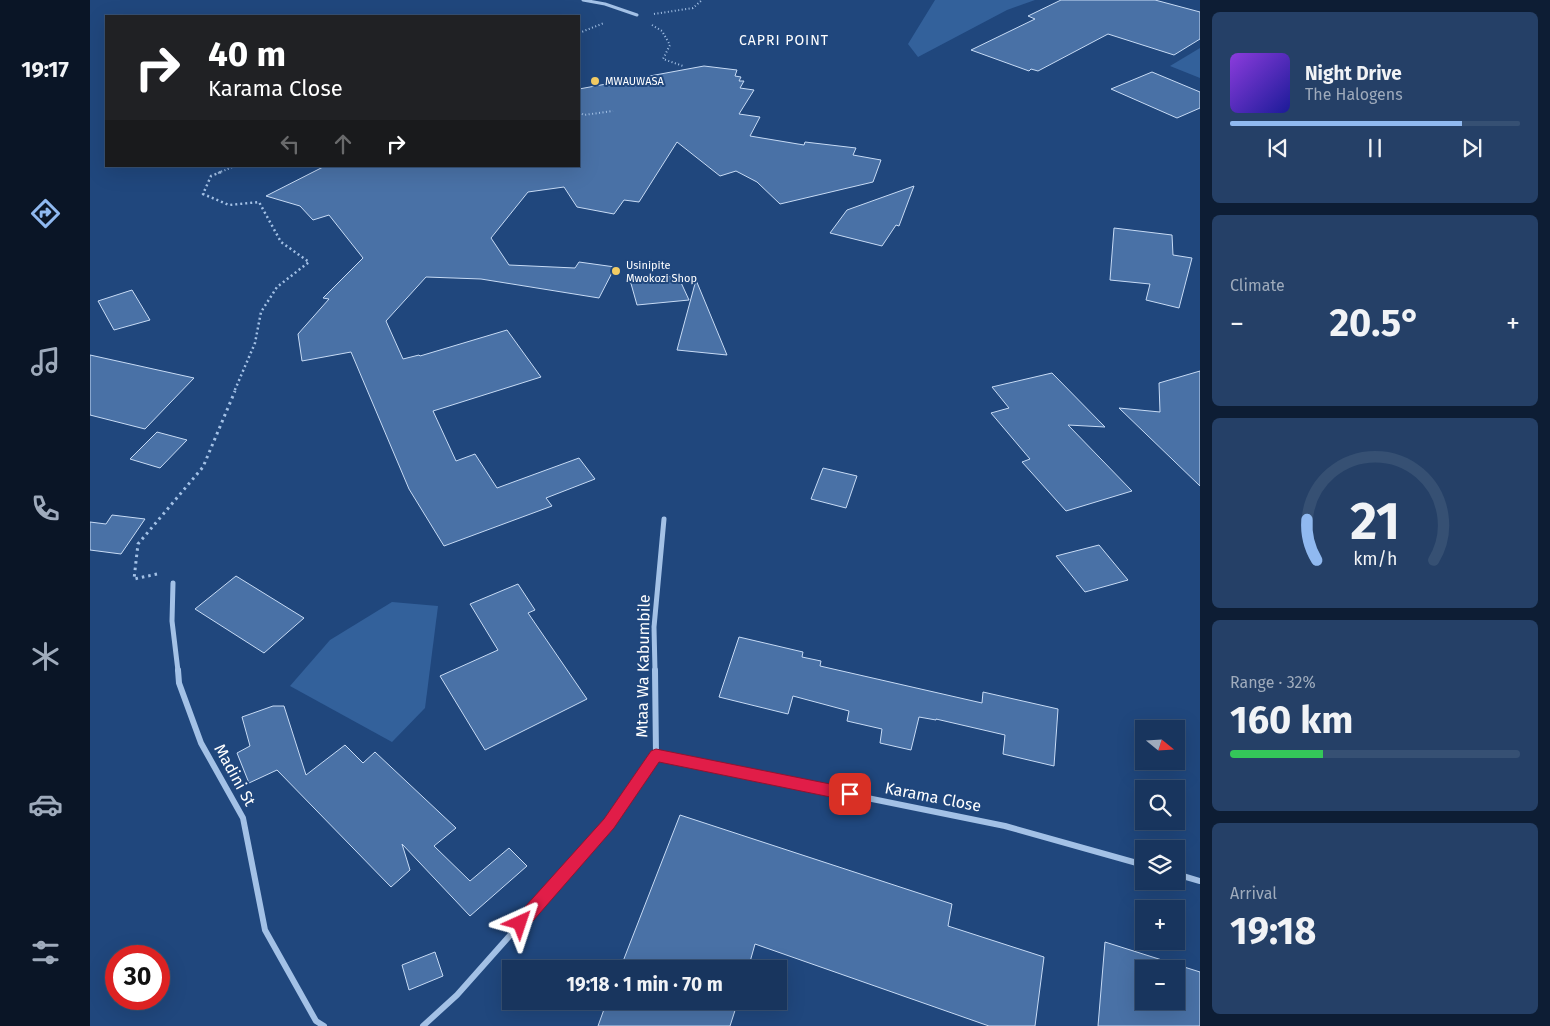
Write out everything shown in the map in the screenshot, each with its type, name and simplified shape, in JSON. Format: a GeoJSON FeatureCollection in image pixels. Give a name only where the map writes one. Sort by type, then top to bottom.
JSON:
{"type":"FeatureCollection","features":[{"type":"Feature","properties":{"kind":"street"},"geometry":{"type":"LineString","coordinates":[[583,0],[605,4],[637,15]]}},
{"type":"Feature","properties":{"kind":"street","name":"Mtaa Wa Kabumbile"},"geometry":{"type":"LineString","coordinates":[[423,1026],[457,995],[609,824],[656,755],[654,627],[664,520]]}},
{"type":"Feature","properties":{"kind":"street","name":"Madini St"},"geometry":{"type":"LineString","coordinates":[[173,583],[172,621],[179,683],[201,743],[243,818],[265,930],[316,1021],[324,1026]]}},
{"type":"Feature","properties":{"kind":"street","name":"Karama Close"},"geometry":{"type":"LineString","coordinates":[[656,755],[1005,826],[1135,862]]}},
{"type":"Feature","properties":{"kind":"street"},"geometry":{"type":"LineString","coordinates":[[1185,877],[1200,881]]}},
{"type":"Feature","properties":{"kind":"path"},"geometry":{"type":"LineString","coordinates":[[637,15],[686,10],[702,0]]}},
{"type":"Feature","properties":{"kind":"path"},"geometry":{"type":"LineString","coordinates":[[637,15],[662,31],[670,45],[663,59],[683,66]]}},
{"type":"Feature","properties":{"kind":"path"},"geometry":{"type":"LineString","coordinates":[[580,113],[584,115],[613,111]]}},
{"type":"Feature","properties":{"kind":"path"},"geometry":{"type":"LineString","coordinates":[[173,583],[162,572],[134,579],[138,544],[203,468],[255,343],[261,312],[277,287],[309,262],[281,242],[259,202],[229,205],[203,194],[211,176],[233,167]]}},
{"type":"Feature","properties":{"kind":"shaded area"},"geometry":{"type":"Polygon","coordinates":[[[935,0],[1035,0],[1007,10],[918,57],[908,44],[935,0]]]}},
{"type":"Feature","properties":{"kind":"shaded area"},"geometry":{"type":"Polygon","coordinates":[[[1200,48],[1200,78],[1170,66],[1200,48]]]}},
{"type":"Feature","properties":{"kind":"shaded area"},"geometry":{"type":"Polygon","coordinates":[[[392,602],[438,606],[425,708],[392,742],[290,686],[330,640],[392,602]]]}},
{"type":"Feature","properties":{"kind":"building"},"geometry":{"type":"Polygon","coordinates":[[[1061,0],[1155,0],[1200,12],[1200,39],[1174,55],[1108,34],[1038,71],[1031,69],[1029,71],[971,50],[1035,19],[1028,16],[1061,0]]]}},
{"type":"Feature","properties":{"kind":"building"},"geometry":{"type":"Polygon","coordinates":[[[704,66],[737,70],[735,76],[741,77],[739,81],[744,81],[740,88],[754,90],[739,114],[760,117],[750,136],[804,145],[805,142],[856,148],[853,155],[881,160],[873,182],[780,204],[757,182],[736,171],[720,176],[677,142],[639,202],[624,200],[614,214],[577,207],[564,187],[528,192],[491,238],[509,265],[575,268],[579,262],[615,267],[599,298],[481,279],[426,277],[386,321],[403,359],[420,356],[507,330],[541,377],[433,411],[456,461],[475,454],[497,488],[579,458],[595,479],[546,498],[552,506],[444,546],[409,489],[351,352],[302,361],[298,334],[329,299],[323,298],[363,258],[329,215],[313,220],[300,206],[266,196],[323,167],[580,167],[580,89],[704,66]]]}},
{"type":"Feature","properties":{"kind":"building"},"geometry":{"type":"Polygon","coordinates":[[[1152,72],[1200,92],[1200,108],[1177,118],[1111,89],[1152,72]]]}},
{"type":"Feature","properties":{"kind":"building"},"geometry":{"type":"Polygon","coordinates":[[[914,186],[899,226],[896,225],[882,246],[830,233],[847,210],[914,186]]]}},
{"type":"Feature","properties":{"kind":"building"},"geometry":{"type":"Polygon","coordinates":[[[1114,228],[1172,235],[1173,255],[1192,258],[1179,308],[1146,300],[1150,284],[1110,280],[1114,228]]]}},
{"type":"Feature","properties":{"kind":"building"},"geometry":{"type":"Polygon","coordinates":[[[678,276],[689,300],[637,305],[630,280],[678,276]]]}},
{"type":"Feature","properties":{"kind":"building"},"geometry":{"type":"Polygon","coordinates":[[[696,280],[727,355],[677,350],[696,280]]]}},
{"type":"Feature","properties":{"kind":"building"},"geometry":{"type":"Polygon","coordinates":[[[132,290],[150,320],[114,330],[98,301],[132,290]]]}},
{"type":"Feature","properties":{"kind":"building"},"geometry":{"type":"Polygon","coordinates":[[[90,355],[194,378],[145,429],[90,415],[90,355]]]}},
{"type":"Feature","properties":{"kind":"building"},"geometry":{"type":"Polygon","coordinates":[[[1200,371],[1200,486],[1119,408],[1160,412],[1159,383],[1200,371]]]}},
{"type":"Feature","properties":{"kind":"building"},"geometry":{"type":"Polygon","coordinates":[[[1052,373],[1105,427],[1068,425],[1132,491],[1066,511],[1022,462],[1030,459],[991,413],[1009,408],[992,387],[1052,373]]]}},
{"type":"Feature","properties":{"kind":"building"},"geometry":{"type":"Polygon","coordinates":[[[157,432],[187,440],[160,468],[130,459],[157,432]]]}},
{"type":"Feature","properties":{"kind":"building"},"geometry":{"type":"Polygon","coordinates":[[[823,468],[857,476],[846,508],[811,499],[823,468]]]}},
{"type":"Feature","properties":{"kind":"building"},"geometry":{"type":"Polygon","coordinates":[[[112,515],[145,519],[121,554],[90,550],[90,522],[106,524],[112,515]]]}},
{"type":"Feature","properties":{"kind":"building"},"geometry":{"type":"Polygon","coordinates":[[[1099,545],[1128,580],[1085,592],[1056,556],[1099,545]]]}},
{"type":"Feature","properties":{"kind":"building"},"geometry":{"type":"Polygon","coordinates":[[[236,576],[304,618],[264,653],[195,609],[236,576]]]}},
{"type":"Feature","properties":{"kind":"building"},"geometry":{"type":"Polygon","coordinates":[[[518,584],[535,610],[528,613],[587,699],[485,750],[440,676],[498,650],[470,604],[518,584]]]}},
{"type":"Feature","properties":{"kind":"building"},"geometry":{"type":"Polygon","coordinates":[[[739,637],[803,652],[802,657],[821,661],[820,666],[982,703],[983,692],[1058,709],[1054,766],[1003,754],[1005,735],[936,719],[919,717],[911,750],[880,743],[882,729],[847,721],[849,711],[793,696],[788,714],[719,697],[739,637]]]}},
{"type":"Feature","properties":{"kind":"building"},"geometry":{"type":"Polygon","coordinates":[[[273,706],[284,706],[306,775],[345,745],[363,763],[375,752],[456,828],[434,846],[470,881],[509,848],[527,866],[470,916],[402,844],[410,870],[391,887],[277,770],[249,783],[237,753],[250,746],[242,717],[273,706]]]}},
{"type":"Feature","properties":{"kind":"building"},"geometry":{"type":"Polygon","coordinates":[[[680,815],[952,904],[948,926],[1044,957],[1035,1026],[989,1026],[755,944],[751,960],[624,960],[680,815]]]}},
{"type":"Feature","properties":{"kind":"building"},"geometry":{"type":"Polygon","coordinates":[[[1105,942],[1162,960],[1135,960],[1135,1010],[1185,1010],[1185,967],[1200,972],[1200,1026],[1098,1026],[1105,942]]]}},
{"type":"Feature","properties":{"kind":"building"},"geometry":{"type":"Polygon","coordinates":[[[435,952],[443,976],[409,990],[402,965],[435,952]]]}},
{"type":"Feature","properties":{"kind":"building"},"geometry":{"type":"Polygon","coordinates":[[[604,1010],[735,1010],[730,1026],[598,1026],[604,1010]]]}},
{"type":"Feature","properties":{"kind":"place","name":"MWAUWASA"},"geometry":{"type":"Point","coordinates":[595,81]}},
{"type":"Feature","properties":{"kind":"place","name":"Usinipite Mwokozi Shop"},"geometry":{"type":"Point","coordinates":[616,271]}},
{"type":"Feature","properties":{"kind":"district","name":"CAPRI POINT"},"geometry":{"type":"Point","coordinates":[784,40]}},
{"type":"Feature","properties":{"kind":"route"},"geometry":{"type":"LineString","coordinates":[[520,923],[609,824],[656,755],[850,794]]}}]}
